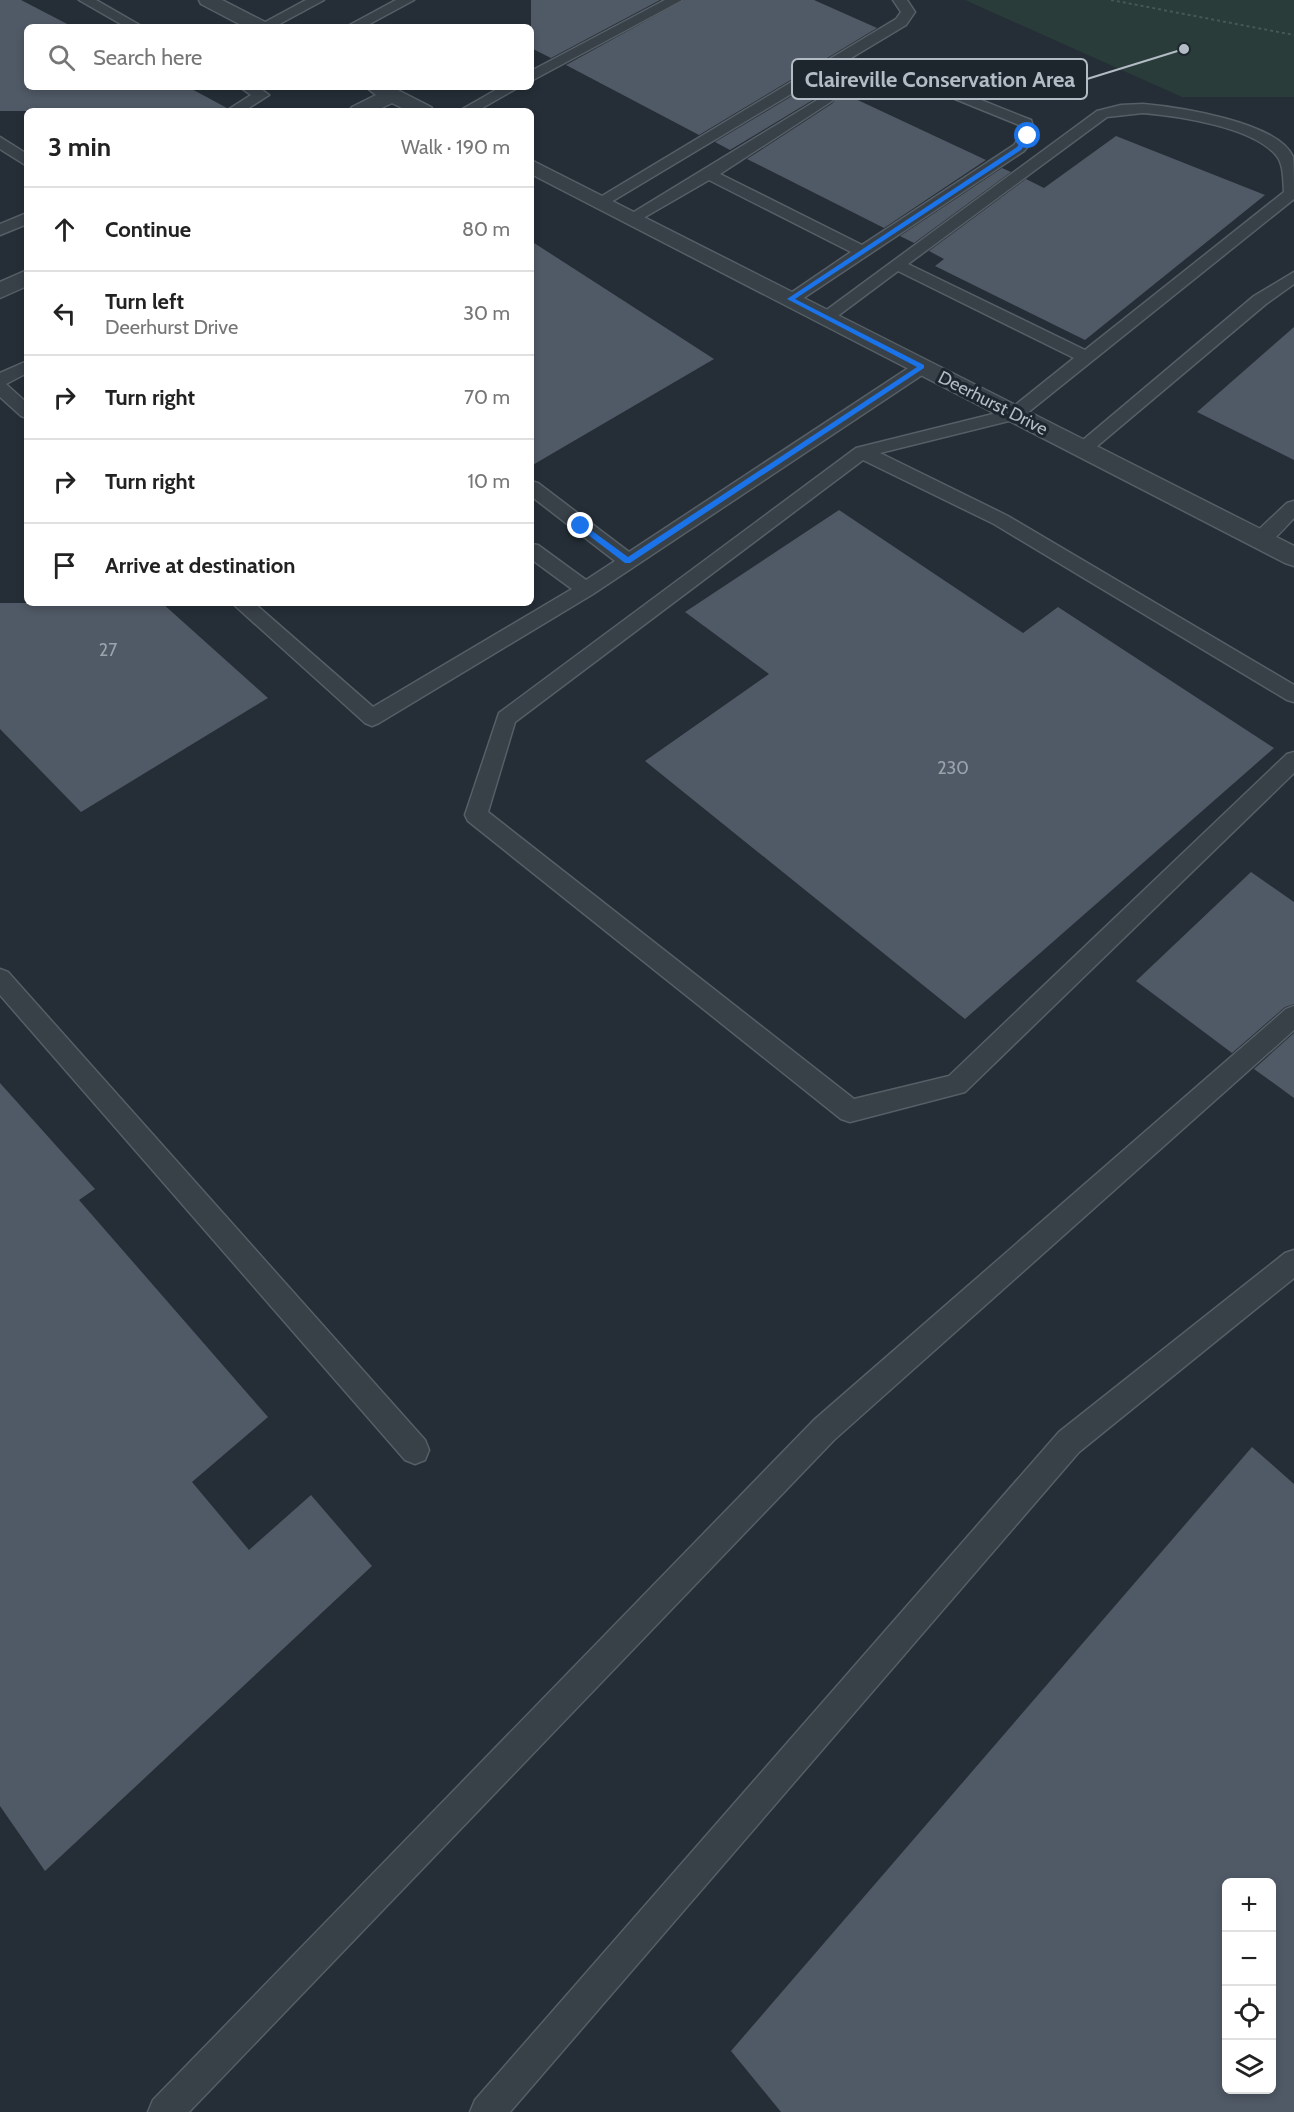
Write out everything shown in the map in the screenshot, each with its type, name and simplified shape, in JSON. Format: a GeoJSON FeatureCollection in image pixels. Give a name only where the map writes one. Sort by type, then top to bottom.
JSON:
{"type":"FeatureCollection","features":[{"type":"Feature","properties":{"kind":"street"},"geometry":{"type":"LineString","coordinates":[[208,0],[255,24]]}},
{"type":"Feature","properties":{"kind":"street"},"geometry":{"type":"LineString","coordinates":[[363,108],[383,91],[418,108]]}},
{"type":"Feature","properties":{"kind":"street","name":"Deerhurst Drive"},"geometry":{"type":"LineString","coordinates":[[534,168],[1294,557]]}},
{"type":"Feature","properties":{"kind":"street"},"geometry":{"type":"LineString","coordinates":[[0,291],[24,279]]}},
{"type":"Feature","properties":{"kind":"lane"},"geometry":{"type":"LineString","coordinates":[[86,0],[130,24]]}},
{"type":"Feature","properties":{"kind":"lane"},"geometry":{"type":"LineString","coordinates":[[267,24],[317,0]]}},
{"type":"Feature","properties":{"kind":"lane"},"geometry":{"type":"LineString","coordinates":[[359,24],[407,0]]}},
{"type":"Feature","properties":{"kind":"lane"},"geometry":{"type":"LineString","coordinates":[[534,75],[675,0]]}},
{"type":"Feature","properties":{"kind":"lane"},"geometry":{"type":"LineString","coordinates":[[600,202],[901,22],[908,12],[900,0]]}},
{"type":"Feature","properties":{"kind":"lane"},"geometry":{"type":"LineString","coordinates":[[790,299],[1019,148],[1028,136],[1026,123],[906,74]]}},
{"type":"Feature","properties":{"kind":"lane"},"geometry":{"type":"LineString","coordinates":[[238,108],[262,95],[253,90]]}},
{"type":"Feature","properties":{"kind":"lane"},"geometry":{"type":"LineString","coordinates":[[472,108],[506,90]]}},
{"type":"Feature","properties":{"kind":"lane"},"geometry":{"type":"LineString","coordinates":[[632,218],[709,174],[827,98]]}},
{"type":"Feature","properties":{"kind":"lane"},"geometry":{"type":"LineString","coordinates":[[825,317],[1102,114],[1116,109],[1163,109],[1242,128],[1281,151],[1291,173],[1292,193],[1015,414],[862,452],[506,718],[476,814],[849,1111],[956,1085],[1294,760]]}},
{"type":"Feature","properties":{"kind":"lane"},"geometry":{"type":"LineString","coordinates":[[0,142],[24,159]]}},
{"type":"Feature","properties":{"kind":"lane"},"geometry":{"type":"LineString","coordinates":[[709,174],[862,251]]}},
{"type":"Feature","properties":{"kind":"lane"},"geometry":{"type":"LineString","coordinates":[[0,230],[24,219]]}},
{"type":"Feature","properties":{"kind":"lane"},"geometry":{"type":"LineString","coordinates":[[898,265],[1086,357]]}},
{"type":"Feature","properties":{"kind":"lane"},"geometry":{"type":"LineString","coordinates":[[1083,449],[1260,300],[1294,277]]}},
{"type":"Feature","properties":{"kind":"lane"},"geometry":{"type":"LineString","coordinates":[[245,606],[372,718],[586,589],[922,367]]}},
{"type":"Feature","properties":{"kind":"lane"},"geometry":{"type":"LineString","coordinates":[[0,380],[24,368]]}},
{"type":"Feature","properties":{"kind":"lane"},"geometry":{"type":"LineString","coordinates":[[0,388],[24,409]]}},
{"type":"Feature","properties":{"kind":"lane"},"geometry":{"type":"LineString","coordinates":[[862,452],[1001,520],[1294,695]]}},
{"type":"Feature","properties":{"kind":"lane"},"geometry":{"type":"LineString","coordinates":[[534,489],[628,561]]}},
{"type":"Feature","properties":{"kind":"lane"},"geometry":{"type":"LineString","coordinates":[[1260,540],[1294,507]]}},
{"type":"Feature","properties":{"kind":"lane"},"geometry":{"type":"LineString","coordinates":[[534,552],[586,589]]}},
{"type":"Feature","properties":{"kind":"lane"},"geometry":{"type":"LineString","coordinates":[[0,979],[415,1450]]}},
{"type":"Feature","properties":{"kind":"lane"},"geometry":{"type":"LineString","coordinates":[[165,2112],[824,1430],[1294,1016]]}},
{"type":"Feature","properties":{"kind":"lane"},"geometry":{"type":"LineString","coordinates":[[487,2112],[1069,1442],[1294,1262]]}},
{"type":"Feature","properties":{"kind":"path"},"geometry":{"type":"LineString","coordinates":[[1110,0],[1294,35]]}},
{"type":"Feature","properties":{"kind":"green space"},"geometry":{"type":"Polygon","coordinates":[[[965,0],[1294,0],[1294,97],[1182,97],[965,0]]]}},
{"type":"Feature","properties":{"kind":"building"},"geometry":{"type":"Polygon","coordinates":[[[0,0],[21,0],[67,24],[24,24],[24,90],[194,90],[227,108],[24,108],[24,111],[0,111],[0,0]]]}},
{"type":"Feature","properties":{"kind":"building"},"geometry":{"type":"Polygon","coordinates":[[[531,0],[660,0],[551,58],[534,50],[534,24],[531,24],[531,0]]]}},
{"type":"Feature","properties":{"kind":"building"},"geometry":{"type":"Polygon","coordinates":[[[684,0],[814,0],[877,28],[699,135],[566,65],[684,0]]]}},
{"type":"Feature","properties":{"kind":"building"},"geometry":{"type":"Polygon","coordinates":[[[817,81],[986,160],[884,228],[747,159],[833,103],[836,97],[832,93],[826,92],[730,150],[715,142],[817,81]]]}},
{"type":"Feature","properties":{"kind":"building"},"geometry":{"type":"Polygon","coordinates":[[[1116,136],[1265,195],[1085,340],[935,266],[944,259],[929,251],[1026,179],[1044,188],[1116,136]]]}},
{"type":"Feature","properties":{"kind":"building"},"geometry":{"type":"Polygon","coordinates":[[[1002,168],[1011,172],[914,243],[900,236],[1002,168]]]}},
{"type":"Feature","properties":{"kind":"building"},"geometry":{"type":"Polygon","coordinates":[[[534,243],[714,359],[534,464],[534,243]]]}},
{"type":"Feature","properties":{"kind":"building"},"geometry":{"type":"Polygon","coordinates":[[[1294,327],[1294,460],[1197,412],[1294,327]]]}},
{"type":"Feature","properties":{"kind":"building"},"geometry":{"type":"Polygon","coordinates":[[[839,510],[1023,633],[1058,607],[1274,748],[965,1019],[645,761],[769,674],[685,612],[839,510]]]}},
{"type":"Feature","properties":{"kind":"building"},"geometry":{"type":"Polygon","coordinates":[[[0,603],[24,603],[24,606],[165,606],[268,698],[81,812],[0,729],[0,603]]]}},
{"type":"Feature","properties":{"kind":"building"},"geometry":{"type":"Polygon","coordinates":[[[1251,872],[1294,902],[1294,1004],[1285,1007],[1232,1053],[1136,981],[1251,872]]]}},
{"type":"Feature","properties":{"kind":"building"},"geometry":{"type":"Polygon","coordinates":[[[1294,1033],[1294,1098],[1254,1069],[1294,1033]]]}},
{"type":"Feature","properties":{"kind":"building"},"geometry":{"type":"Polygon","coordinates":[[[0,1083],[95,1189],[79,1200],[268,1417],[192,1482],[249,1550],[311,1495],[372,1566],[45,1871],[0,1806],[0,1083]]]}},
{"type":"Feature","properties":{"kind":"building"},"geometry":{"type":"Polygon","coordinates":[[[1252,1447],[1294,1484],[1294,2112],[781,2112],[731,2051],[1252,1447]]]}},
{"type":"Feature","properties":{"kind":"place","name":"Claireville Conservation Area"},"geometry":{"type":"Point","coordinates":[1184,49]}},
{"type":"Feature","properties":{"kind":"route"},"geometry":{"type":"LineString","coordinates":[[581,526],[628,561],[922,367],[790,299],[1019,148],[1028,136]]}}]}
